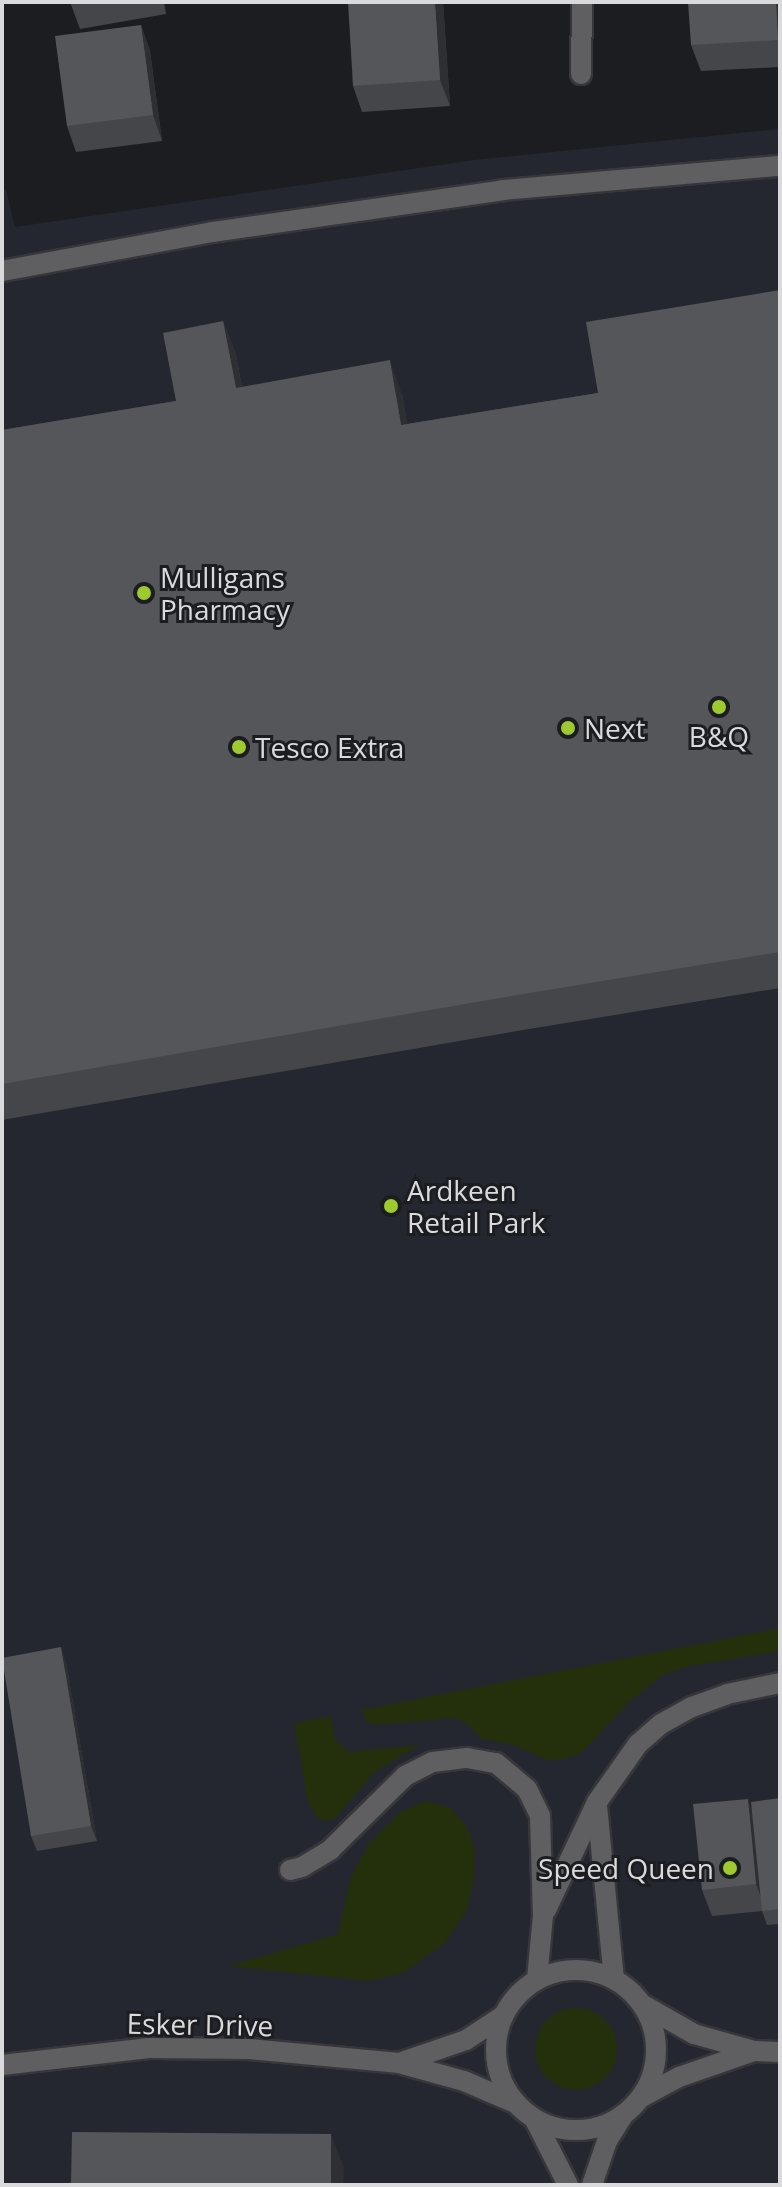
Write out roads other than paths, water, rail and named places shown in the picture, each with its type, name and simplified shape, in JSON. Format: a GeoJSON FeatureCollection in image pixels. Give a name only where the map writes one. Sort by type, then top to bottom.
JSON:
{"type":"FeatureCollection","features":[{"type":"Feature","properties":{"kind":"street"},"geometry":{"type":"LineString","coordinates":[[581,74],[582,2]]}},
{"type":"Feature","properties":{"kind":"street"},"geometry":{"type":"LineString","coordinates":[[2,271],[213,232],[503,190],[780,166]]}},
{"type":"Feature","properties":{"kind":"street"},"geometry":{"type":"LineString","coordinates":[[543,1915],[597,1802],[638,1744],[661,1724],[727,1694],[780,1683]]}},
{"type":"Feature","properties":{"kind":"street"},"geometry":{"type":"LineString","coordinates":[[290,1870],[302,1867],[330,1850],[405,1776],[433,1762],[467,1758],[496,1763],[511,1773],[535,1803],[542,1832],[543,1915],[537,1980]]}},
{"type":"Feature","properties":{"kind":"street"},"geometry":{"type":"LineString","coordinates":[[597,1802],[614,1979]]}},
{"type":"Feature","properties":{"kind":"street"},"geometry":{"type":"LineString","coordinates":[[623,2115],[602,2126],[580,2131],[557,2129],[535,2120],[515,2103],[503,2083],[496,2061],[496,2037],[512,2000],[537,1980],[575,1969],[614,1979],[642,2004],[694,2034],[754,2051],[780,2052]]}},
{"type":"Feature","properties":{"kind":"street"},"geometry":{"type":"LineString","coordinates":[[642,2004],[656,2040],[651,2079],[642,2097]]}},
{"type":"Feature","properties":{"kind":"street","name":"Esker Drive"},"geometry":{"type":"LineString","coordinates":[[399,2063],[466,2040],[504,2015]]}},
{"type":"Feature","properties":{"kind":"street","name":"Esker Drive"},"geometry":{"type":"LineString","coordinates":[[2,2065],[149,2048],[205,2047],[399,2063],[464,2081],[515,2103]]}},
{"type":"Feature","properties":{"kind":"street"},"geometry":{"type":"LineString","coordinates":[[592,2185],[607,2141],[623,2115],[642,2097],[679,2077],[754,2051]]}},
{"type":"Feature","properties":{"kind":"street"},"geometry":{"type":"LineString","coordinates":[[535,2120],[568,2185]]}},
{"type":"Feature","properties":{"kind":"place","name":"Mulligans Pharmacy"},"geometry":{"type":"Point","coordinates":[144,593]}},
{"type":"Feature","properties":{"kind":"place","name":"B&Q"},"geometry":{"type":"Point","coordinates":[719,707]}},
{"type":"Feature","properties":{"kind":"place","name":"Next"},"geometry":{"type":"Point","coordinates":[568,728]}},
{"type":"Feature","properties":{"kind":"place","name":"Tesco Extra"},"geometry":{"type":"Point","coordinates":[239,747]}},
{"type":"Feature","properties":{"kind":"place","name":"Ardkeen Retail Park"},"geometry":{"type":"Point","coordinates":[391,1206]}},
{"type":"Feature","properties":{"kind":"place","name":"Speed Queen"},"geometry":{"type":"Point","coordinates":[730,1868]}}]}
